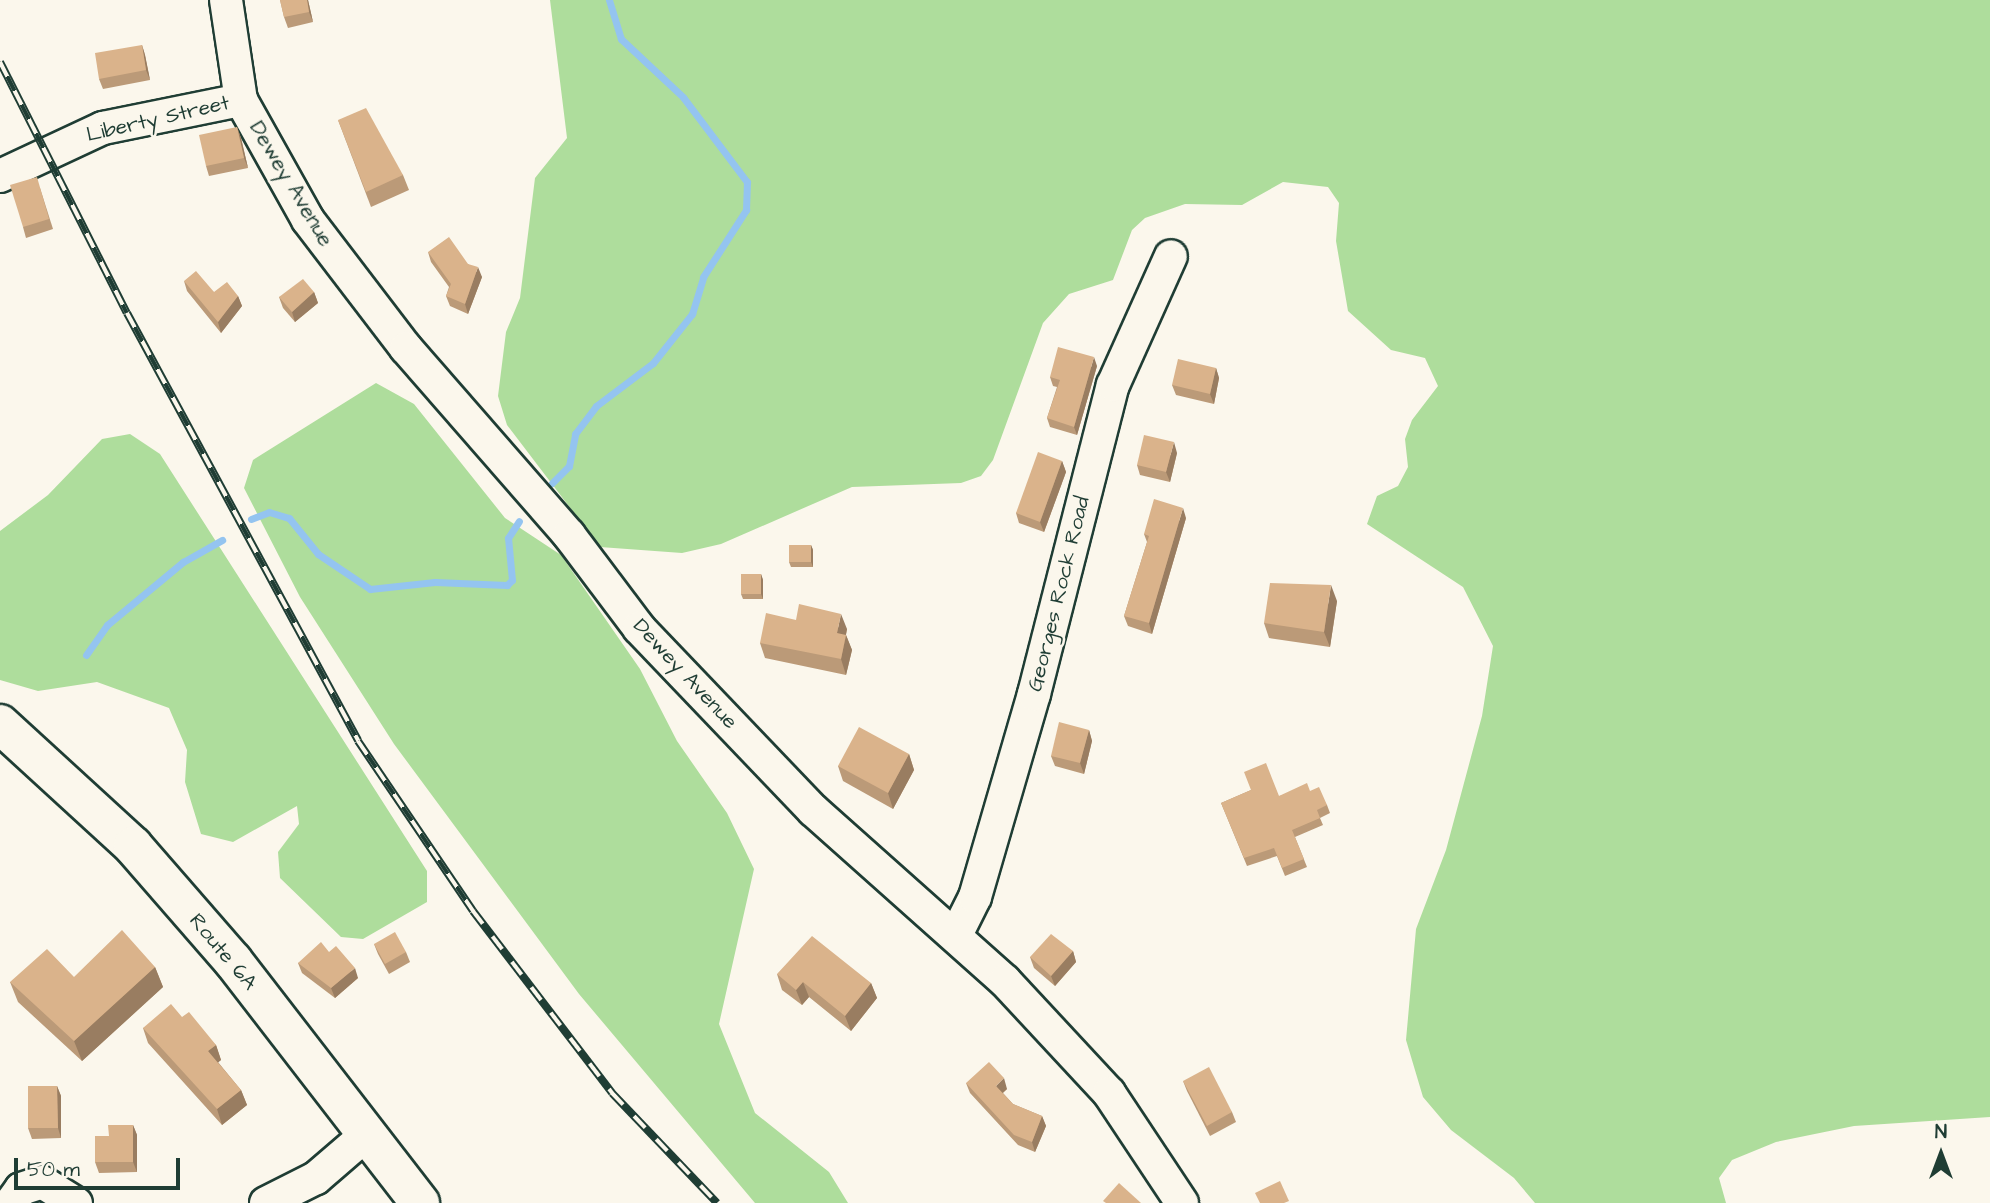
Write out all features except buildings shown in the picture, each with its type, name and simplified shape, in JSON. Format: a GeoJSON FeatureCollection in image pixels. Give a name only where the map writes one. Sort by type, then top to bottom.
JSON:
{"type":"FeatureCollection","features":[{"type":"Feature","properties":{"kind":"main road","name":"Route 6A"},"geometry":{"type":"LineString","coordinates":[[0,724],[133,846],[233,961],[420,1203]]}},
{"type":"Feature","properties":{"kind":"street"},"geometry":{"type":"LineString","coordinates":[[226,0],[241,100]]}},
{"type":"Feature","properties":{"kind":"street","name":"Liberty Street"},"geometry":{"type":"LineString","coordinates":[[0,176],[103,128],[241,100]]}},
{"type":"Feature","properties":{"kind":"street","name":"Dewey Avenue"},"geometry":{"type":"LineString","coordinates":[[241,100],[308,220],[639,628],[813,810],[956,935],[1109,1093],[1182,1203]]}},
{"type":"Feature","properties":{"kind":"street","name":"Georges Rock Road"},"geometry":{"type":"LineString","coordinates":[[956,935],[975,897],[1034,694],[1113,385],[1171,256]]}},
{"type":"Feature","properties":{"kind":"street"},"geometry":{"type":"LineString","coordinates":[[266,1203],[316,1178],[366,1135]]}},
{"type":"Feature","properties":{"kind":"street"},"geometry":{"type":"LineString","coordinates":[[11,1203],[21,1189],[42,1182],[76,1203]]}},
{"type":"Feature","properties":{"kind":"green space"},"geometry":{"type":"Polygon","coordinates":[[[550,0],[1990,0],[1990,1117],[1854,1126],[1776,1142],[1732,1160],[1719,1178],[1726,1203],[1535,1203],[1514,1178],[1451,1130],[1423,1097],[1406,1040],[1416,929],[1446,850],[1482,716],[1493,646],[1463,587],[1367,524],[1377,496],[1398,486],[1408,467],[1405,439],[1412,420],[1438,386],[1425,358],[1391,350],[1348,311],[1336,241],[1339,203],[1328,187],[1283,182],[1242,205],[1185,204],[1145,218],[1132,230],[1113,280],[1069,294],[1043,323],[993,460],[981,476],[961,483],[852,487],[721,544],[682,553],[600,547],[507,425],[498,396],[506,332],[520,298],[535,178],[567,138],[550,0]]]}},
{"type":"Feature","properties":{"kind":"green space"},"geometry":{"type":"Polygon","coordinates":[[[376,383],[414,404],[505,518],[561,555],[640,669],[677,741],[727,813],[754,869],[719,1024],[755,1113],[829,1172],[848,1203],[755,1203],[579,994],[394,744],[300,597],[244,488],[253,460],[376,383]]]}},
{"type":"Feature","properties":{"kind":"green space"},"geometry":{"type":"Polygon","coordinates":[[[130,434],[160,454],[427,871],[427,902],[363,939],[341,937],[280,878],[278,852],[299,824],[297,806],[233,842],[201,834],[185,782],[187,750],[169,708],[97,682],[38,691],[0,680],[0,531],[48,495],[102,439],[130,434]]]}},
{"type":"Feature","properties":{"kind":"waterway"},"geometry":{"type":"LineString","coordinates":[[552,483],[569,466],[575,434],[596,406],[653,363],[692,314],[703,277],[746,210],[747,182],[683,97],[621,39],[609,0]]}},
{"type":"Feature","properties":{"kind":"waterway"},"geometry":{"type":"LineString","coordinates":[[251,519],[269,512],[289,518],[318,554],[370,589],[435,582],[507,585],[512,580],[508,538],[519,521]]}},
{"type":"Feature","properties":{"kind":"waterway"},"geometry":{"type":"LineString","coordinates":[[86,655],[107,625],[183,562],[222,540]]}},
{"type":"Feature","properties":{"kind":"railway"},"geometry":{"type":"LineString","coordinates":[[0,62],[127,313],[358,741],[473,911],[612,1093],[717,1203]]}}]}
